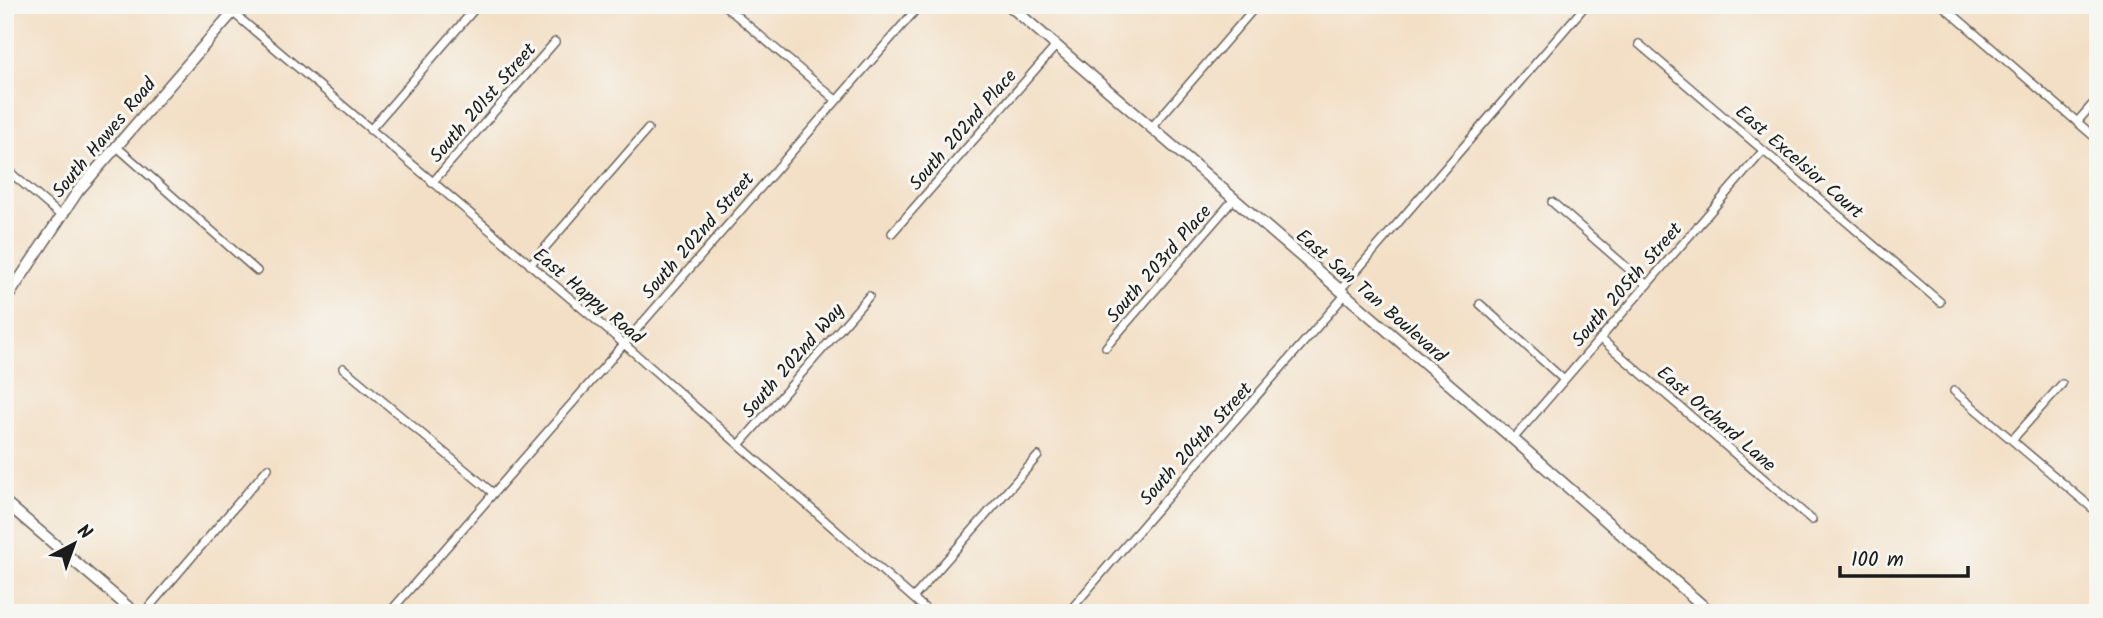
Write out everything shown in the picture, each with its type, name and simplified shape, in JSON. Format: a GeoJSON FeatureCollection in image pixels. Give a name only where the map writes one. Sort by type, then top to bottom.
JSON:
{"type":"FeatureCollection","features":[{"type":"Feature","properties":{"kind":"street","name":"East Happy Road"},"geometry":{"type":"LineString","coordinates":[[223,5],[236,9],[370,130],[623,343],[930,613]]}},
{"type":"Feature","properties":{"kind":"street"},"geometry":{"type":"LineString","coordinates":[[370,130],[478,5]]}},
{"type":"Feature","properties":{"kind":"street"},"geometry":{"type":"LineString","coordinates":[[724,5],[836,100]]}},
{"type":"Feature","properties":{"kind":"street","name":"South 202nd Street"},"geometry":{"type":"LineString","coordinates":[[389,613],[920,5]]}},
{"type":"Feature","properties":{"kind":"street","name":"East San Tan Boulevard"},"geometry":{"type":"LineString","coordinates":[[1009,5],[1711,613]]}},
{"type":"Feature","properties":{"kind":"street"},"geometry":{"type":"LineString","coordinates":[[1151,128],[1257,5]]}},
{"type":"Feature","properties":{"kind":"street","name":"South 204th Street"},"geometry":{"type":"LineString","coordinates":[[1068,613],[1141,526],[1210,451],[1586,5]]}},
{"type":"Feature","properties":{"kind":"street"},"geometry":{"type":"LineString","coordinates":[[1942,5],[2098,140]]}},
{"type":"Feature","properties":{"kind":"street","name":"South Hawes Road"},"geometry":{"type":"LineString","coordinates":[[5,301],[60,215],[116,146],[236,9]]}},
{"type":"Feature","properties":{"kind":"street","name":"South 201st Street"},"geometry":{"type":"LineString","coordinates":[[432,183],[555,42]]}},
{"type":"Feature","properties":{"kind":"street","name":"East Excelsior Court"},"geometry":{"type":"LineString","coordinates":[[1639,44],[1940,302]]}},
{"type":"Feature","properties":{"kind":"street","name":"South 202nd Place"},"geometry":{"type":"LineString","coordinates":[[892,233],[1056,46]]}},
{"type":"Feature","properties":{"kind":"street"},"geometry":{"type":"LineString","coordinates":[[2077,122],[2098,98]]}},
{"type":"Feature","properties":{"kind":"street"},"geometry":{"type":"LineString","coordinates":[[530,265],[648,129]]}},
{"type":"Feature","properties":{"kind":"street"},"geometry":{"type":"LineString","coordinates":[[116,146],[257,271]]}},
{"type":"Feature","properties":{"kind":"street","name":"South 205th Street"},"geometry":{"type":"LineString","coordinates":[[1513,439],[1763,151]]}},
{"type":"Feature","properties":{"kind":"street"},"geometry":{"type":"LineString","coordinates":[[5,167],[60,215]]}},
{"type":"Feature","properties":{"kind":"street","name":"South 203rd Place"},"geometry":{"type":"LineString","coordinates":[[1106,347],[1234,199]]}},
{"type":"Feature","properties":{"kind":"street"},"geometry":{"type":"LineString","coordinates":[[1552,202],[1647,285]]}},
{"type":"Feature","properties":{"kind":"street","name":"South 202nd Way"},"geometry":{"type":"LineString","coordinates":[[739,445],[869,296]]}},
{"type":"Feature","properties":{"kind":"street"},"geometry":{"type":"LineString","coordinates":[[1480,304],[1564,380]]}},
{"type":"Feature","properties":{"kind":"street","name":"East Orchard Lane"},"geometry":{"type":"LineString","coordinates":[[1601,339],[1812,520]]}},
{"type":"Feature","properties":{"kind":"street"},"geometry":{"type":"LineString","coordinates":[[343,368],[493,493]]}},
{"type":"Feature","properties":{"kind":"street"},"geometry":{"type":"LineString","coordinates":[[2012,440],[2062,384]]}},
{"type":"Feature","properties":{"kind":"street"},"geometry":{"type":"LineString","coordinates":[[1954,391],[2098,513]]}},
{"type":"Feature","properties":{"kind":"street"},"geometry":{"type":"LineString","coordinates":[[913,598],[1038,456]]}},
{"type":"Feature","properties":{"kind":"street"},"geometry":{"type":"LineString","coordinates":[[144,613],[268,468]]}},
{"type":"Feature","properties":{"kind":"street"},"geometry":{"type":"LineString","coordinates":[[5,502],[135,613]]}}]}
